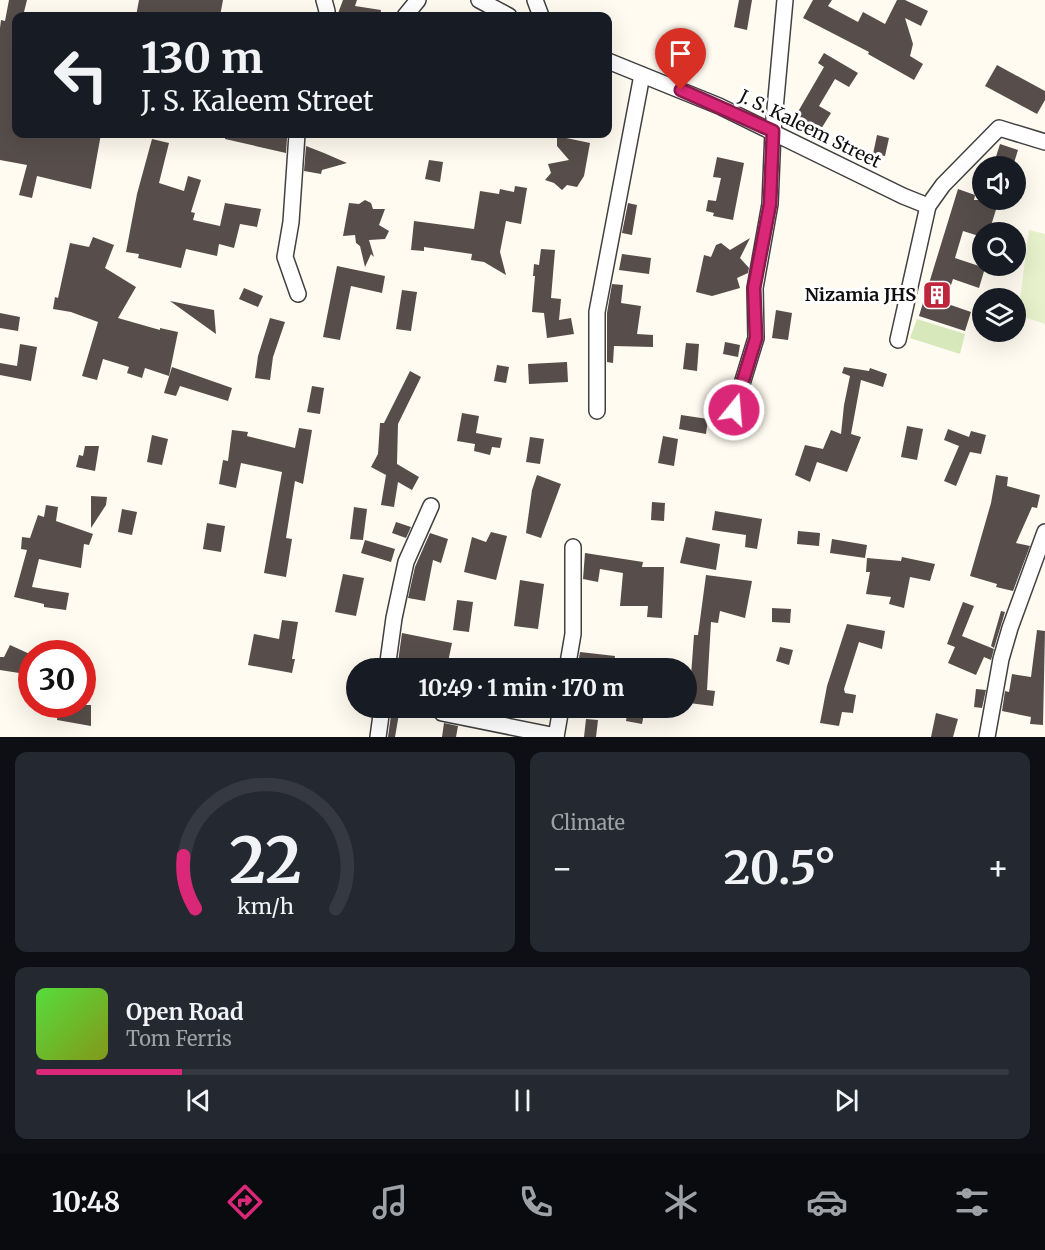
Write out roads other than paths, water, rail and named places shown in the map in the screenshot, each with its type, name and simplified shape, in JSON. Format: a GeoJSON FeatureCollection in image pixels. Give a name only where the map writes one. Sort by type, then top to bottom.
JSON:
{"type":"FeatureCollection","features":[{"type":"Feature","properties":{"kind":"street"},"geometry":{"type":"LineString","coordinates":[[408,12],[418,0]]}},
{"type":"Feature","properties":{"kind":"street"},"geometry":{"type":"LineString","coordinates":[[479,0],[502,12]]}},
{"type":"Feature","properties":{"kind":"street"},"geometry":{"type":"LineString","coordinates":[[734,410],[756,338],[754,288],[770,204],[773,131],[785,0]]}},
{"type":"Feature","properties":{"kind":"street","name":"J. S. Kaleem Street"},"geometry":{"type":"LineString","coordinates":[[612,63],[719,106],[928,206]]}},
{"type":"Feature","properties":{"kind":"street"},"geometry":{"type":"LineString","coordinates":[[597,411],[597,312],[642,75]]}},
{"type":"Feature","properties":{"kind":"street"},"geometry":{"type":"LineString","coordinates":[[898,340],[928,206],[943,185],[999,128],[1045,142]]}},
{"type":"Feature","properties":{"kind":"street"},"geometry":{"type":"LineString","coordinates":[[297,138],[291,222],[285,257],[298,294]]}},
{"type":"Feature","properties":{"kind":"street"},"geometry":{"type":"LineString","coordinates":[[389,658],[406,562],[431,506]]}},
{"type":"Feature","properties":{"kind":"street"},"geometry":{"type":"LineString","coordinates":[[987,737],[1004,648],[1045,532]]}},
{"type":"Feature","properties":{"kind":"street"},"geometry":{"type":"LineString","coordinates":[[569,658],[573,634],[573,547]]}},
{"type":"Feature","properties":{"kind":"street"},"geometry":{"type":"LineString","coordinates":[[378,737],[381,718]]}},
{"type":"Feature","properties":{"kind":"street"},"geometry":{"type":"LineString","coordinates":[[467,718],[556,736],[559,718]]}},
{"type":"Feature","properties":{"kind":"place","name":"Nizamia JHS"},"geometry":{"type":"Point","coordinates":[937,295]}}]}
